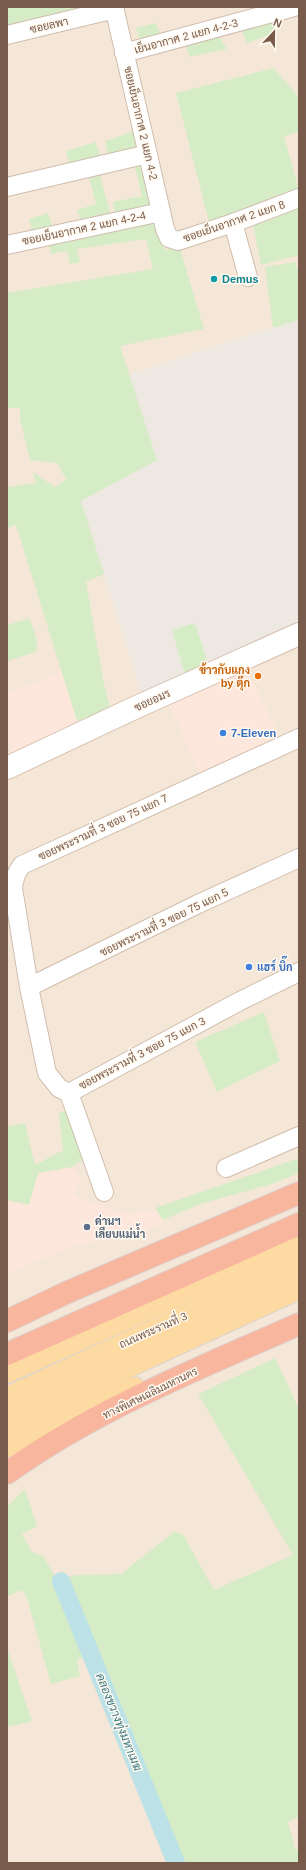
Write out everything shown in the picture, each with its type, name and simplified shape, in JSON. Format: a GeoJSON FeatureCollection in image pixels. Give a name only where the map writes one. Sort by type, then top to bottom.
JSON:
{"type":"FeatureCollection","features":[{"type":"Feature","properties":{"kind":"highway"},"geometry":{"type":"LineString","coordinates":[[7,1321],[68,1292],[299,1193]]}},
{"type":"Feature","properties":{"kind":"highway"},"geometry":{"type":"LineString","coordinates":[[7,1354],[299,1224]]}},
{"type":"Feature","properties":{"kind":"highway","name":"ทางพิเศษเฉลิมมหานคร"},"geometry":{"type":"LineString","coordinates":[[7,1473],[64,1437],[114,1409],[172,1381],[299,1324]]}},
{"type":"Feature","properties":{"kind":"main road","name":"ถนนพระรามที่ 3"},"geometry":{"type":"LineString","coordinates":[[7,1372],[299,1241]]}},
{"type":"Feature","properties":{"kind":"main road","name":"ถนนพระรามที่ 3"},"geometry":{"type":"LineString","coordinates":[[7,1398],[299,1264]]}},
{"type":"Feature","properties":{"kind":"main road","name":"ถนนพระรามที่ 3"},"geometry":{"type":"LineString","coordinates":[[7,1422],[299,1288]]}},
{"type":"Feature","properties":{"kind":"main road"},"geometry":{"type":"LineString","coordinates":[[7,1446],[299,1313]]}},
{"type":"Feature","properties":{"kind":"street","name":"เย็นอากาศ 2 แยก 4-2-3"},"geometry":{"type":"LineString","coordinates":[[124,53],[294,7]]}},
{"type":"Feature","properties":{"kind":"street","name":"ซอยเย็นอากาศ 2 แยก 4-2"},"geometry":{"type":"LineString","coordinates":[[115,8],[161,212],[169,238]]}},
{"type":"Feature","properties":{"kind":"street","name":"ซอยลพา"},"geometry":{"type":"LineString","coordinates":[[7,35],[115,8]]}},
{"type":"Feature","properties":{"kind":"street"},"geometry":{"type":"LineString","coordinates":[[7,187],[148,154]]}},
{"type":"Feature","properties":{"kind":"street","name":"ซอยเย็นอากาศ 2 แยก 8"},"geometry":{"type":"LineString","coordinates":[[169,238],[178,241],[234,223],[299,198]]}},
{"type":"Feature","properties":{"kind":"street","name":"ซอยเย็นอากาศ 2 แยก 4-2-4"},"geometry":{"type":"LineString","coordinates":[[7,245],[161,212]]}},
{"type":"Feature","properties":{"kind":"street"},"geometry":{"type":"LineString","coordinates":[[234,223],[248,277]]}},
{"type":"Feature","properties":{"kind":"street","name":"ซอยอมร"},"geometry":{"type":"LineString","coordinates":[[7,768],[130,710],[299,634]]}},
{"type":"Feature","properties":{"kind":"street","name":"ซอยพระรามที่ 3 ซอย 75 แยก 7"},"geometry":{"type":"LineString","coordinates":[[29,987],[13,888],[14,878],[22,865],[299,738]]}},
{"type":"Feature","properties":{"kind":"street","name":"ซอยพระรามที่ 3 ซอย 75 แยก 5"},"geometry":{"type":"LineString","coordinates":[[29,987],[198,904],[299,858]]}},
{"type":"Feature","properties":{"kind":"street","name":"ซอยพระรามที่ 3 ซอย 75 แยก 3"},"geometry":{"type":"LineString","coordinates":[[29,987],[47,1073],[59,1088],[69,1093],[240,1001],[299,972]]}},
{"type":"Feature","properties":{"kind":"street"},"geometry":{"type":"LineString","coordinates":[[69,1093],[104,1192]]}},
{"type":"Feature","properties":{"kind":"street"},"geometry":{"type":"LineString","coordinates":[[226,1168],[299,1136]]}},
{"type":"Feature","properties":{"kind":"shaded area"},"geometry":{"type":"Polygon","coordinates":[[[7,7],[299,7],[299,1863],[7,1863],[7,7]]]}},
{"type":"Feature","properties":{"kind":"shaded area"},"geometry":{"type":"Polygon","coordinates":[[[299,320],[299,623],[142,695],[81,501],[157,460],[129,375],[199,351],[299,320]]]}},
{"type":"Feature","properties":{"kind":"shaded area"},"geometry":{"type":"Polygon","coordinates":[[[247,670],[280,735],[200,773],[169,704],[247,670]]]}},
{"type":"Feature","properties":{"kind":"shaded area"},"geometry":{"type":"Polygon","coordinates":[[[62,672],[77,721],[76,727],[13,754],[7,733],[7,693],[62,672]]]}},
{"type":"Feature","properties":{"kind":"shaded area"},"geometry":{"type":"Polygon","coordinates":[[[72,1167],[80,1178],[74,1196],[128,1214],[155,1208],[163,1220],[161,1224],[139,1232],[69,1248],[7,1273],[7,1200],[29,1205],[38,1173],[72,1167]]]}},
{"type":"Feature","properties":{"kind":"green space"},"geometry":{"type":"Polygon","coordinates":[[[7,7],[83,7],[7,27],[7,7]]]}},
{"type":"Feature","properties":{"kind":"green space"},"geometry":{"type":"Polygon","coordinates":[[[274,18],[277,32],[247,43],[241,27],[274,18]]]}},
{"type":"Feature","properties":{"kind":"green space"},"geometry":{"type":"Polygon","coordinates":[[[156,23],[161,37],[141,43],[136,28],[156,23]]]}},
{"type":"Feature","properties":{"kind":"green space"},"geometry":{"type":"Polygon","coordinates":[[[217,34],[227,49],[189,57],[185,42],[217,34]]]}},
{"type":"Feature","properties":{"kind":"green space"},"geometry":{"type":"Polygon","coordinates":[[[273,68],[299,97],[299,132],[284,136],[299,191],[209,222],[176,93],[273,68]]]}},
{"type":"Feature","properties":{"kind":"green space"},"geometry":{"type":"Polygon","coordinates":[[[135,131],[141,151],[109,158],[105,141],[135,131]]]}},
{"type":"Feature","properties":{"kind":"green space"},"geometry":{"type":"Polygon","coordinates":[[[96,142],[101,160],[70,166],[66,151],[96,142]]]}},
{"type":"Feature","properties":{"kind":"green space"},"geometry":{"type":"Polygon","coordinates":[[[145,161],[156,207],[116,215],[113,202],[142,196],[134,163],[145,161]]]}},
{"type":"Feature","properties":{"kind":"green space"},"geometry":{"type":"Polygon","coordinates":[[[99,171],[111,217],[81,223],[77,210],[96,204],[88,174],[99,171]]]}},
{"type":"Feature","properties":{"kind":"green space"},"geometry":{"type":"Polygon","coordinates":[[[299,203],[299,255],[261,265],[252,220],[299,203]]]}},
{"type":"Feature","properties":{"kind":"green space"},"geometry":{"type":"Polygon","coordinates":[[[48,213],[53,229],[33,234],[29,219],[48,213]]]}},
{"type":"Feature","properties":{"kind":"green space"},"geometry":{"type":"Polygon","coordinates":[[[155,220],[165,250],[179,245],[204,329],[120,346],[157,460],[81,501],[104,574],[86,582],[104,684],[110,708],[77,721],[16,525],[7,528],[7,487],[36,483],[33,472],[55,487],[66,479],[57,463],[30,460],[20,419],[20,408],[7,408],[7,293],[153,269],[146,239],[77,249],[80,262],[70,264],[67,251],[51,254],[48,242],[155,220]]]}},
{"type":"Feature","properties":{"kind":"green space"},"geometry":{"type":"Polygon","coordinates":[[[295,262],[299,274],[299,320],[273,328],[265,267],[295,262]]]}},
{"type":"Feature","properties":{"kind":"green space"},"geometry":{"type":"Polygon","coordinates":[[[27,619],[30,620],[36,636],[36,652],[7,661],[7,625],[27,619]]]}},
{"type":"Feature","properties":{"kind":"green space"},"geometry":{"type":"Polygon","coordinates":[[[195,623],[208,664],[185,675],[172,630],[195,623]]]}},
{"type":"Feature","properties":{"kind":"green space"},"geometry":{"type":"Polygon","coordinates":[[[264,1012],[280,1061],[217,1092],[195,1042],[264,1012]]]}},
{"type":"Feature","properties":{"kind":"green space"},"geometry":{"type":"Polygon","coordinates":[[[68,1110],[86,1158],[72,1167],[38,1173],[29,1205],[7,1200],[7,1127],[25,1123],[35,1165],[63,1150],[59,1113],[68,1110]]]}},
{"type":"Feature","properties":{"kind":"green space"},"geometry":{"type":"Polygon","coordinates":[[[299,1158],[299,1173],[272,1184],[200,1204],[163,1220],[155,1208],[299,1158]]]}},
{"type":"Feature","properties":{"kind":"green space"},"geometry":{"type":"Polygon","coordinates":[[[275,1358],[299,1409],[299,1817],[288,1821],[295,1849],[299,1850],[299,1863],[181,1863],[97,1653],[77,1660],[80,1676],[51,1684],[27,1598],[22,1590],[7,1597],[7,1507],[25,1489],[37,1526],[22,1534],[31,1551],[44,1557],[58,1582],[74,1575],[121,1574],[175,1531],[184,1536],[214,1590],[293,1555],[198,1394],[275,1358]]]}},
{"type":"Feature","properties":{"kind":"green space"},"geometry":{"type":"Polygon","coordinates":[[[7,1648],[32,1721],[7,1727],[7,1648]]]}},
{"type":"Feature","properties":{"kind":"waterway","name":"คลองขวางทุ่งมหาเมฆ"},"geometry":{"type":"LineString","coordinates":[[61,1581],[176,1863]]}},
{"type":"Feature","properties":{"kind":"place","name":"Demus"},"geometry":{"type":"Point","coordinates":[214,279]}},
{"type":"Feature","properties":{"kind":"place","name":"ข้าวกับแกง by ตุ๊ก"},"geometry":{"type":"Point","coordinates":[258,676]}},
{"type":"Feature","properties":{"kind":"place","name":"7-Eleven"},"geometry":{"type":"Point","coordinates":[223,733]}},
{"type":"Feature","properties":{"kind":"place","name":"แฮร์ บิ๊ก"},"geometry":{"type":"Point","coordinates":[249,967]}},
{"type":"Feature","properties":{"kind":"place","name":"ด่านฯ เลียบแม่น้ำ"},"geometry":{"type":"Point","coordinates":[87,1227]}}]}
